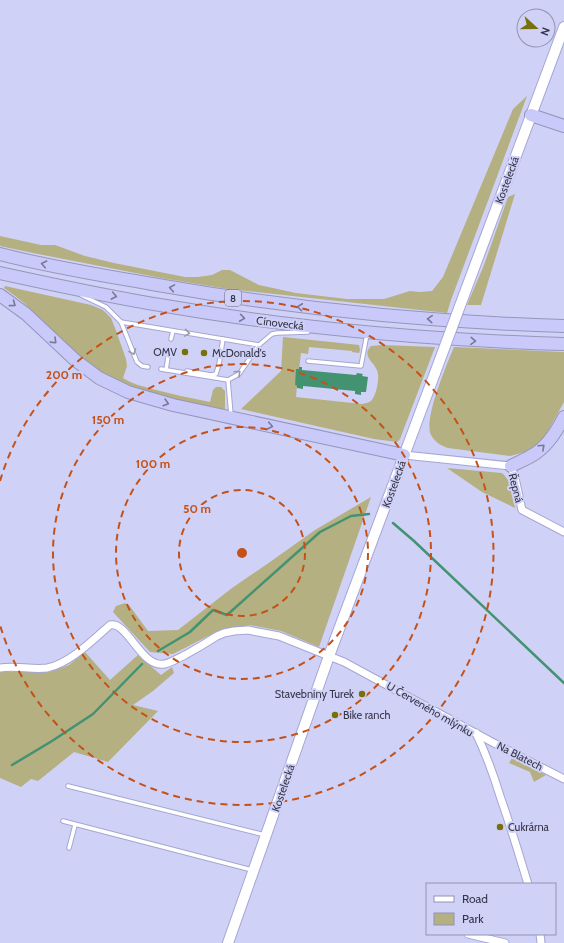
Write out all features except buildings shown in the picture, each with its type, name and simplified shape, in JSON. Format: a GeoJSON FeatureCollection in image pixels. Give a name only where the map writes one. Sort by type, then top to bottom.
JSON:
{"type":"FeatureCollection","features":[{"type":"Feature","properties":{"kind":"highway"},"geometry":{"type":"LineString","coordinates":[[531,115],[564,126]]}},
{"type":"Feature","properties":{"kind":"highway","name":"Cínovecká"},"geometry":{"type":"LineString","coordinates":[[0,254],[83,272],[275,304],[468,322],[564,326]]}},
{"type":"Feature","properties":{"kind":"highway","name":"Cínovecká"},"geometry":{"type":"LineString","coordinates":[[0,273],[62,287],[166,306],[271,322],[367,333],[467,340],[564,344]]}},
{"type":"Feature","properties":{"kind":"highway"},"geometry":{"type":"LineString","coordinates":[[0,295],[26,314],[75,360],[99,378],[128,392],[173,405],[404,454]]}},
{"type":"Feature","properties":{"kind":"highway"},"geometry":{"type":"LineString","coordinates":[[542,325],[564,320]]}},
{"type":"Feature","properties":{"kind":"highway"},"geometry":{"type":"LineString","coordinates":[[511,466],[536,453],[547,443],[557,430],[564,417]]}},
{"type":"Feature","properties":{"kind":"main road","name":"Kostelecká"},"geometry":{"type":"LineString","coordinates":[[228,943],[330,656],[404,454],[564,27]]}},
{"type":"Feature","properties":{"kind":"street"},"geometry":{"type":"LineString","coordinates":[[404,454],[511,466]]}},
{"type":"Feature","properties":{"kind":"street","name":"Řepná"},"geometry":{"type":"LineString","coordinates":[[511,466],[522,510],[564,532]]}},
{"type":"Feature","properties":{"kind":"street","name":"U Červeného mlýnku"},"geometry":{"type":"LineString","coordinates":[[0,668],[46,668],[56,666],[67,660],[110,625],[114,624],[128,636],[146,658],[156,664],[164,664],[175,660],[224,633],[248,630],[279,636],[330,656],[344,665],[476,733],[485,752],[528,883]]}},
{"type":"Feature","properties":{"kind":"street","name":"Na Blatech"},"geometry":{"type":"LineString","coordinates":[[476,733],[564,779]]}},
{"type":"Feature","properties":{"kind":"street"},"geometry":{"type":"LineString","coordinates":[[472,935],[506,943]]}},
{"type":"Feature","properties":{"kind":"lane"},"geometry":{"type":"LineString","coordinates":[[62,287],[110,310],[121,322],[137,362],[142,366],[148,367]]}},
{"type":"Feature","properties":{"kind":"lane"},"geometry":{"type":"LineString","coordinates":[[121,322],[259,345]]}},
{"type":"Feature","properties":{"kind":"lane"},"geometry":{"type":"LineString","coordinates":[[161,369],[228,380],[239,374],[259,345],[272,334],[344,330]]}},
{"type":"Feature","properties":{"kind":"lane"},"geometry":{"type":"LineString","coordinates":[[171,340],[173,331]]}},
{"type":"Feature","properties":{"kind":"lane"},"geometry":{"type":"LineString","coordinates":[[308,361],[361,366],[367,333]]}},
{"type":"Feature","properties":{"kind":"lane"},"geometry":{"type":"LineString","coordinates":[[178,372],[184,371],[211,375],[216,374],[224,339]]}},
{"type":"Feature","properties":{"kind":"lane"},"geometry":{"type":"LineString","coordinates":[[166,370],[168,358]]}},
{"type":"Feature","properties":{"kind":"lane"},"geometry":{"type":"LineString","coordinates":[[228,380],[232,418]]}},
{"type":"Feature","properties":{"kind":"lane"},"geometry":{"type":"LineString","coordinates":[[68,786],[266,836]]}},
{"type":"Feature","properties":{"kind":"lane"},"geometry":{"type":"LineString","coordinates":[[63,821],[253,870]]}},
{"type":"Feature","properties":{"kind":"lane"},"geometry":{"type":"LineString","coordinates":[[69,848],[75,825]]}},
{"type":"Feature","properties":{"kind":"green space"},"geometry":{"type":"Polygon","coordinates":[[[527,96],[447,313],[228,289],[161,278],[0,246],[0,236],[41,245],[55,245],[85,256],[185,277],[212,275],[222,270],[230,270],[259,285],[296,293],[347,299],[384,299],[410,291],[432,291],[443,277],[513,109],[527,96]]]}},
{"type":"Feature","properties":{"kind":"green space"},"geometry":{"type":"Polygon","coordinates":[[[515,194],[481,305],[467,305],[484,265],[508,197],[515,194]]]}},
{"type":"Feature","properties":{"kind":"green space"},"geometry":{"type":"Polygon","coordinates":[[[5,286],[91,305],[103,310],[111,318],[126,359],[127,366],[123,378],[152,389],[210,402],[213,390],[216,387],[221,387],[225,391],[225,410],[159,396],[112,378],[98,370],[78,355],[24,303],[4,288],[5,286]]]}},
{"type":"Feature","properties":{"kind":"green space"},"geometry":{"type":"Polygon","coordinates":[[[283,337],[359,345],[359,353],[309,347],[308,354],[301,353],[295,385],[297,386],[296,397],[362,404],[371,401],[378,384],[377,370],[367,353],[371,346],[435,347],[400,439],[397,442],[374,439],[241,409],[281,371],[283,337]]]}},
{"type":"Feature","properties":{"kind":"green space"},"geometry":{"type":"Polygon","coordinates":[[[454,347],[564,352],[564,402],[543,440],[526,452],[510,456],[448,448],[440,445],[435,440],[431,435],[429,428],[430,417],[437,392],[454,347]]]}},
{"type":"Feature","properties":{"kind":"green space"},"geometry":{"type":"Polygon","coordinates":[[[447,468],[502,473],[506,477],[513,493],[515,508],[482,492],[447,468]]]}},
{"type":"Feature","properties":{"kind":"green space"},"geometry":{"type":"Polygon","coordinates":[[[371,497],[319,647],[281,631],[250,625],[218,631],[173,654],[150,652],[113,612],[116,606],[125,603],[129,605],[148,631],[178,630],[232,588],[315,530],[371,497]]]}},
{"type":"Feature","properties":{"kind":"green space"},"geometry":{"type":"Polygon","coordinates":[[[85,652],[110,680],[138,655],[161,675],[172,667],[174,673],[153,691],[133,705],[158,711],[108,762],[74,752],[38,781],[31,779],[21,787],[0,778],[0,672],[50,672],[69,665],[85,652]]]}},
{"type":"Feature","properties":{"kind":"green space"},"geometry":{"type":"Polygon","coordinates":[[[512,758],[546,775],[534,782],[530,772],[509,763],[512,758]]]}},
{"type":"Feature","properties":{"kind":"shaded area"},"geometry":{"type":"Polygon","coordinates":[[[299,367],[302,367],[302,370],[356,375],[357,373],[363,374],[362,376],[368,377],[366,392],[361,392],[361,395],[355,394],[355,391],[303,386],[303,389],[297,388],[295,385],[296,369],[299,369],[299,367]]]}},
{"type":"Feature","properties":{"kind":"waterway"},"geometry":{"type":"LineString","coordinates":[[158,651],[190,632],[213,610],[227,615],[320,532],[351,516],[369,514]]}},
{"type":"Feature","properties":{"kind":"waterway"},"geometry":{"type":"LineString","coordinates":[[393,523],[414,541],[564,683]]}},
{"type":"Feature","properties":{"kind":"waterway"},"geometry":{"type":"LineString","coordinates":[[12,765],[93,714],[142,664]]}},
{"type":"Feature","properties":{"kind":"place","name":"OMV"},"geometry":{"type":"Point","coordinates":[185,352]}},
{"type":"Feature","properties":{"kind":"place","name":"McDonald's"},"geometry":{"type":"Point","coordinates":[204,353]}},
{"type":"Feature","properties":{"kind":"place","name":"Stavebniny Turek"},"geometry":{"type":"Point","coordinates":[362,694]}},
{"type":"Feature","properties":{"kind":"place","name":"Bike ranch"},"geometry":{"type":"Point","coordinates":[335,715]}},
{"type":"Feature","properties":{"kind":"place","name":"Cukrárna"},"geometry":{"type":"Point","coordinates":[500,827]}}]}
